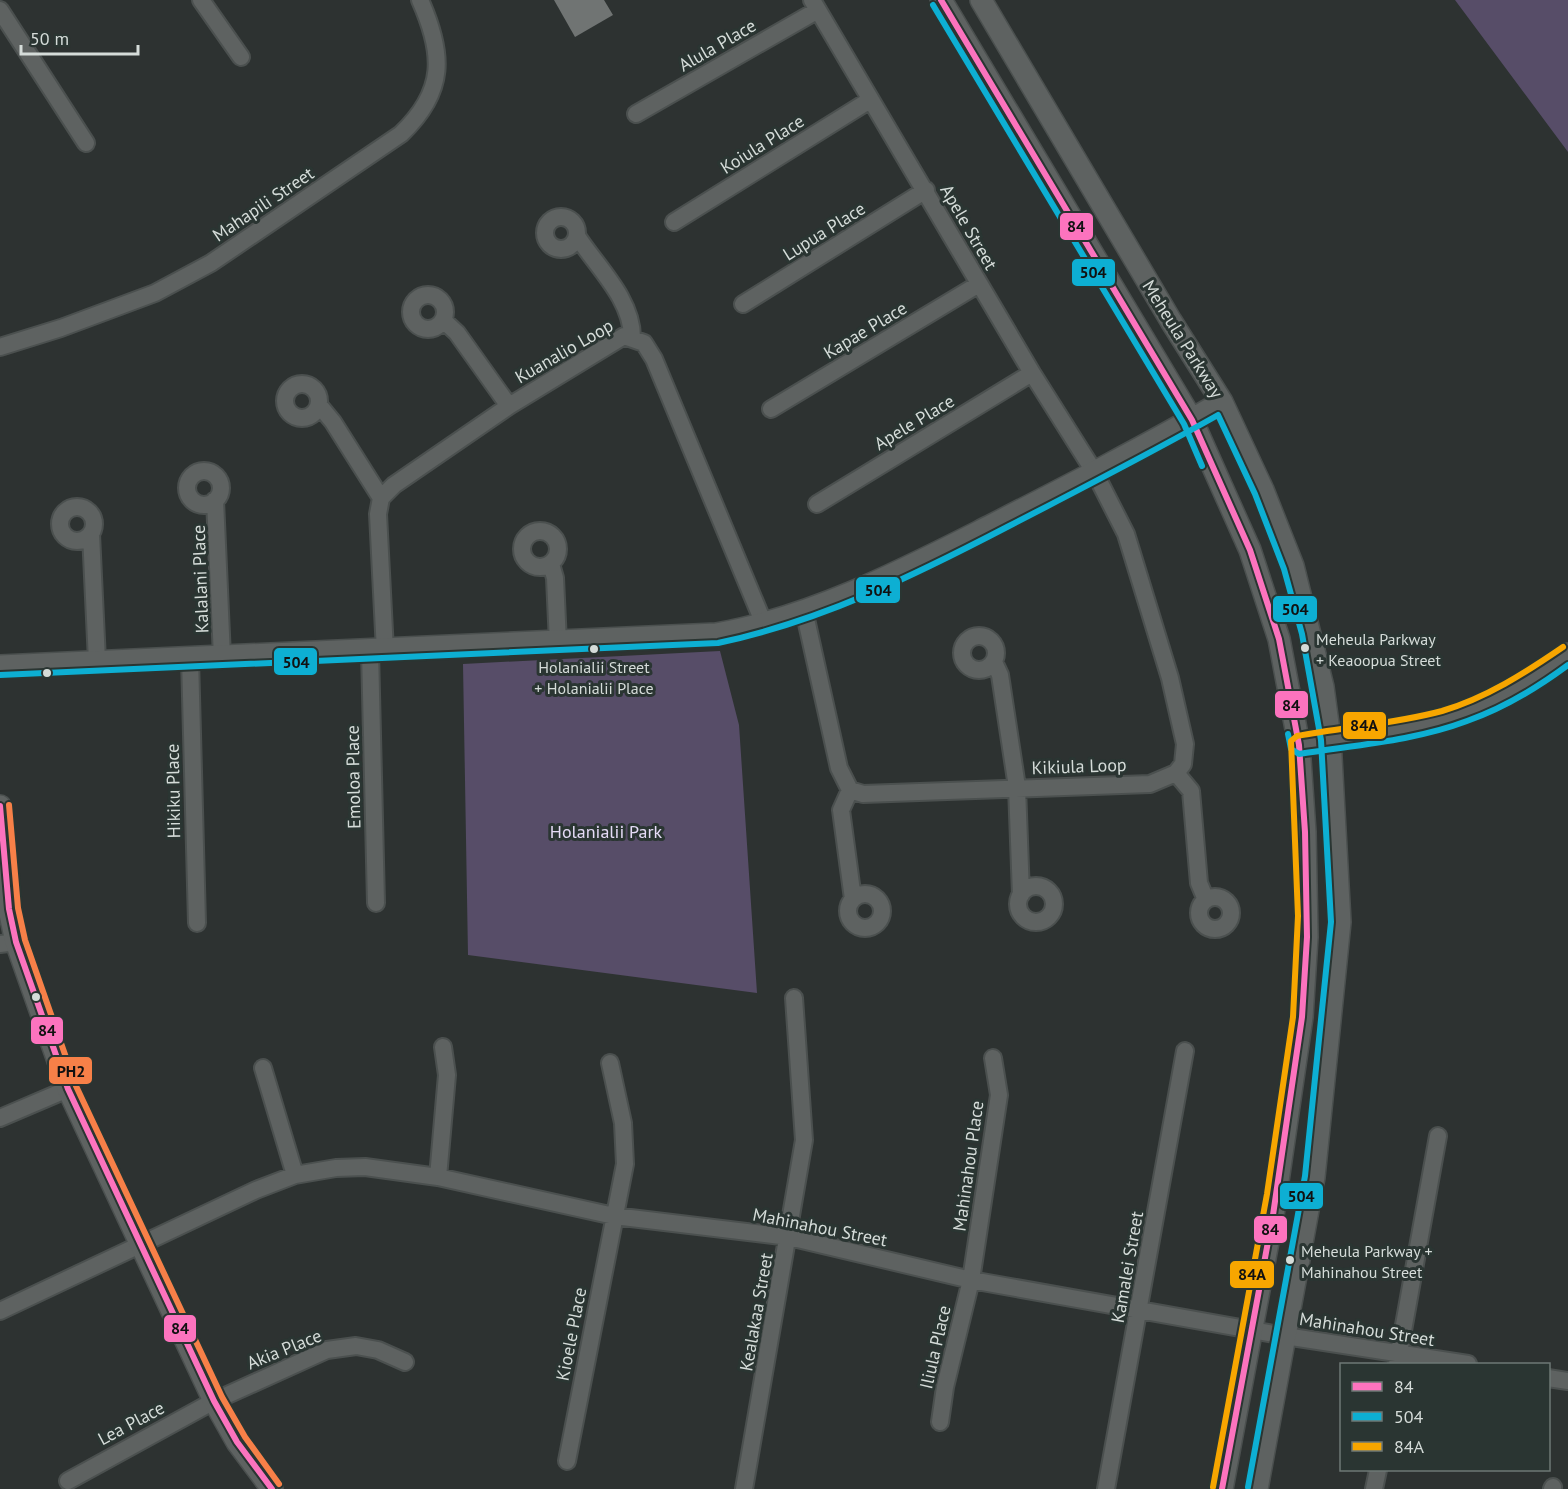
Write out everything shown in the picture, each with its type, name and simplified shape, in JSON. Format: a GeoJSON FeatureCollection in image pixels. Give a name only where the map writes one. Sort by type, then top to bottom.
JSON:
{"type":"FeatureCollection","features":[{"type":"Feature","properties":{"kind":"street"},"geometry":{"type":"LineString","coordinates":[[201,0],[241,57]]}},
{"type":"Feature","properties":{"kind":"street","name":"Mahapili Street"},"geometry":{"type":"LineString","coordinates":[[0,347],[155,293],[211,263],[401,134],[421,115],[434,90],[438,54],[420,0]]}},
{"type":"Feature","properties":{"kind":"street","name":"Meheula Parkway"},"geometry":{"type":"LineString","coordinates":[[941,0],[1192,420],[1257,572],[1279,639],[1299,745],[1305,832],[1307,937],[1302,1017],[1273,1215],[1222,1489]]}},
{"type":"Feature","properties":{"kind":"street","name":"Meheula Parkway"},"geometry":{"type":"LineString","coordinates":[[981,0],[1171,321],[1222,402],[1263,490],[1293,566],[1316,654],[1330,739],[1340,922],[1314,1177],[1257,1489]]}},
{"type":"Feature","properties":{"kind":"street","name":"Apele Street"},"geometry":{"type":"LineString","coordinates":[[815,5],[1032,373],[1095,473]]}},
{"type":"Feature","properties":{"kind":"street","name":"Alula Place"},"geometry":{"type":"LineString","coordinates":[[636,114],[815,5]]}},
{"type":"Feature","properties":{"kind":"street"},"geometry":{"type":"LineString","coordinates":[[0,10],[86,143]]}},
{"type":"Feature","properties":{"kind":"street","name":"Koiula Place"},"geometry":{"type":"LineString","coordinates":[[674,222],[870,100]]}},
{"type":"Feature","properties":{"kind":"street","name":"Lupua Place"},"geometry":{"type":"LineString","coordinates":[[743,304],[926,190]]}},
{"type":"Feature","properties":{"kind":"street"},"geometry":{"type":"LineString","coordinates":[[577,236],[626,306],[632,322],[632,337]]}},
{"type":"Feature","properties":{"kind":"street","name":"Kapae Place"},"geometry":{"type":"LineString","coordinates":[[771,409],[979,284]]}},
{"type":"Feature","properties":{"kind":"street"},"geometry":{"type":"LineString","coordinates":[[443,320],[457,333],[509,406]]}},
{"type":"Feature","properties":{"kind":"street","name":"Kuanalio Loop"},"geometry":{"type":"LineString","coordinates":[[381,498],[394,485],[509,406],[615,340],[624,336],[632,337],[644,343],[654,359],[764,624]]}},
{"type":"Feature","properties":{"kind":"street","name":"Apele Place"},"geometry":{"type":"LineString","coordinates":[[817,504],[1032,373]]}},
{"type":"Feature","properties":{"kind":"street"},"geometry":{"type":"LineString","coordinates":[[0,666],[558,643],[716,634],[764,624],[913,566],[1095,473],[1222,402]]}},
{"type":"Feature","properties":{"kind":"street"},"geometry":{"type":"LineString","coordinates":[[319,405],[333,422],[381,498],[378,514],[377,651]]}},
{"type":"Feature","properties":{"kind":"street"},"geometry":{"type":"LineString","coordinates":[[1095,473],[1126,534],[1170,678],[1185,744],[1183,764],[1176,773],[1191,791],[1199,884],[1206,900]]}},
{"type":"Feature","properties":{"kind":"street","name":"Kalalani Place"},"geometry":{"type":"LineString","coordinates":[[215,500],[222,657]]}},
{"type":"Feature","properties":{"kind":"street"},"geometry":{"type":"LineString","coordinates":[[91,534],[97,661]]}},
{"type":"Feature","properties":{"kind":"street"},"geometry":{"type":"LineString","coordinates":[[551,564],[555,578],[558,643]]}},
{"type":"Feature","properties":{"kind":"street"},"geometry":{"type":"LineString","coordinates":[[804,610],[839,768],[850,790],[841,810],[853,899]]}},
{"type":"Feature","properties":{"kind":"street","name":"Emoloa Place"},"geometry":{"type":"LineString","coordinates":[[376,903],[377,651]]}},
{"type":"Feature","properties":{"kind":"street"},"geometry":{"type":"LineString","coordinates":[[1299,745],[1426,724],[1475,710],[1523,687],[1568,654]]}},
{"type":"Feature","properties":{"kind":"street","name":"Hikiku Place"},"geometry":{"type":"LineString","coordinates":[[190,658],[196,923]]}},
{"type":"Feature","properties":{"kind":"street"},"geometry":{"type":"LineString","coordinates":[[994,662],[1000,675],[1017,787],[1021,895]]}},
{"type":"Feature","properties":{"kind":"street","name":"Kikiula Loop"},"geometry":{"type":"LineString","coordinates":[[850,790],[863,794],[1150,784],[1176,773]]}},
{"type":"Feature","properties":{"kind":"street"},"geometry":{"type":"LineString","coordinates":[[0,806],[9,909],[8,943],[68,1089],[214,1401],[237,1442],[272,1489]]}},
{"type":"Feature","properties":{"kind":"street","name":"Kealakaa Street"},"geometry":{"type":"LineString","coordinates":[[744,1489],[804,1140],[794,998]]}},
{"type":"Feature","properties":{"kind":"street"},"geometry":{"type":"LineString","coordinates":[[438,1177],[447,1075],[443,1047]]}},
{"type":"Feature","properties":{"kind":"street","name":"Kamalei Street"},"geometry":{"type":"LineString","coordinates":[[1106,1489],[1185,1051]]}},
{"type":"Feature","properties":{"kind":"street","name":"Mahinahou Place"},"geometry":{"type":"LineString","coordinates":[[971,1280],[999,1095],[993,1058]]}},
{"type":"Feature","properties":{"kind":"street","name":"Kioele Place"},"geometry":{"type":"LineString","coordinates":[[567,1461],[625,1164],[622,1124],[610,1063]]}},
{"type":"Feature","properties":{"kind":"street"},"geometry":{"type":"LineString","coordinates":[[263,1068],[295,1175]]}},
{"type":"Feature","properties":{"kind":"street"},"geometry":{"type":"LineString","coordinates":[[0,1118],[68,1089]]}},
{"type":"Feature","properties":{"kind":"street"},"geometry":{"type":"LineString","coordinates":[[1398,1359],[1438,1136]]}},
{"type":"Feature","properties":{"kind":"street","name":"Mahinahou Street"},"geometry":{"type":"LineString","coordinates":[[0,1311],[256,1190],[295,1175],[336,1168],[365,1167],[438,1177],[614,1216],[789,1237],[971,1280],[1140,1308],[1398,1359],[1445,1363]]}},
{"type":"Feature","properties":{"kind":"street","name":"Iliula Place"},"geometry":{"type":"LineString","coordinates":[[940,1422],[945,1387],[971,1280]]}},
{"type":"Feature","properties":{"kind":"street","name":"Akia Place"},"geometry":{"type":"LineString","coordinates":[[214,1401],[327,1350],[356,1346],[378,1350],[405,1362]]}},
{"type":"Feature","properties":{"kind":"street"},"geometry":{"type":"LineString","coordinates":[[1550,1378],[1568,1380]]}},
{"type":"Feature","properties":{"kind":"street","name":"Lea Place"},"geometry":{"type":"LineString","coordinates":[[68,1481],[214,1401]]}},
{"type":"Feature","properties":{"kind":"street"},"geometry":{"type":"LineString","coordinates":[[1374,1489],[1378,1471]]}},
{"type":"Feature","properties":{"kind":"green space"},"geometry":{"type":"Polygon","coordinates":[[[1455,0],[1568,0],[1568,152],[1455,0]]]}},
{"type":"Feature","properties":{"kind":"green space","name":"Holanialii Park"},"geometry":{"type":"Polygon","coordinates":[[[720,651],[739,725],[757,993],[468,955],[463,664],[720,651]]]}},
{"type":"Feature","properties":{"kind":"building"},"geometry":{"type":"Polygon","coordinates":[[[554,0],[604,0],[613,15],[575,37],[554,0]]]}},
{"type":"Feature","properties":{"kind":"transit line","name":"84"},"geometry":{"type":"LineString","coordinates":[[941,0],[1192,420],[1250,550],[1279,639],[1299,745],[1305,832],[1307,937],[1302,1017],[1273,1215],[1222,1489]]}},
{"type":"Feature","properties":{"kind":"transit line","name":"504"},"geometry":{"type":"LineString","coordinates":[[933,5],[1184,424],[1202,466]]}},
{"type":"Feature","properties":{"kind":"transit line","name":"504"},"geometry":{"type":"LineString","coordinates":[[0,675],[718,643],[794,622],[903,579],[1088,485],[1218,415],[1255,494],[1284,569],[1302,634],[1321,740],[1331,922],[1305,1176],[1248,1487]]}},
{"type":"Feature","properties":{"kind":"transit line","name":"84A"},"geometry":{"type":"LineString","coordinates":[[1213,1487],[1267,1194],[1293,1017],[1298,916],[1291,741],[1297,736],[1406,719],[1458,706],[1505,684],[1563,647]]}},
{"type":"Feature","properties":{"kind":"transit line","name":"504"},"geometry":{"type":"LineString","coordinates":[[1288,734],[1291,749],[1299,754],[1384,742],[1447,728],[1507,704],[1568,665]]}},
{"type":"Feature","properties":{"kind":"transit line","name":"PH2"},"geometry":{"type":"LineString","coordinates":[[9,805],[18,908],[25,940],[76,1086],[222,1397],[245,1437],[279,1484]]}},
{"type":"Feature","properties":{"kind":"transit line","name":"84"},"geometry":{"type":"LineString","coordinates":[[0,806],[9,909],[16,942],[68,1089],[214,1401],[237,1442],[272,1489]]}},
{"type":"Feature","properties":{"kind":"place","name":"Meheula Parkway + Keaoopua Street"},"geometry":{"type":"Point","coordinates":[1305,648]}},
{"type":"Feature","properties":{"kind":"place","name":"Holanialii Street + Holanialii Place"},"geometry":{"type":"Point","coordinates":[594,649]}},
{"type":"Feature","properties":{"kind":"place","name":"Meheula Parkway + Mahinahou Street"},"geometry":{"type":"Point","coordinates":[1290,1260]}}]}
